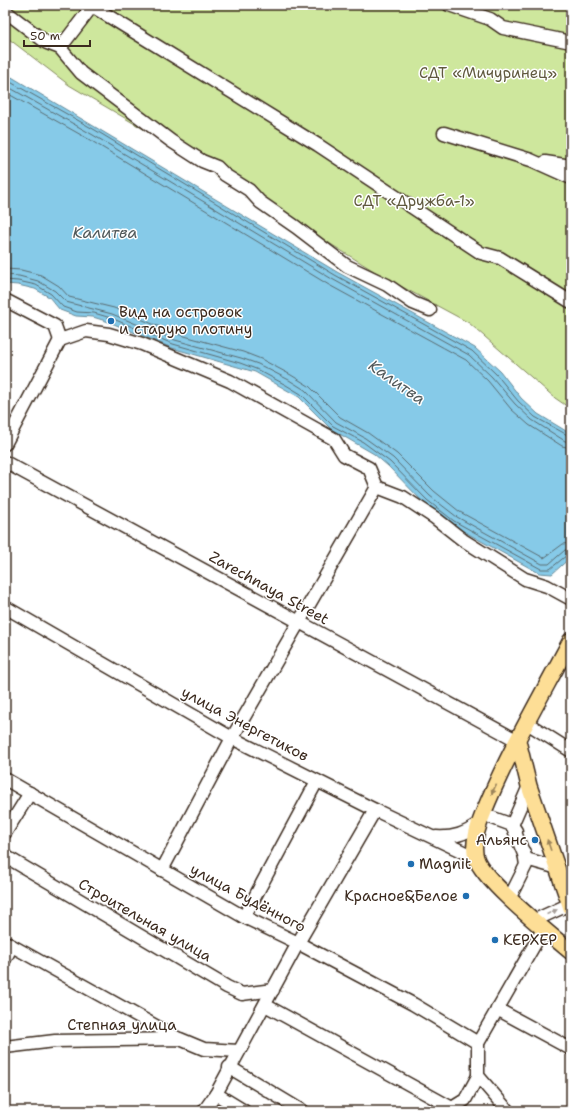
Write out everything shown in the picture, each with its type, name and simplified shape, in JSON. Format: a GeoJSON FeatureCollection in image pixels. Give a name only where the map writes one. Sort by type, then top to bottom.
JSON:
{"type":"FeatureCollection","features":[{"type":"Feature","properties":{"kind":"main road"},"geometry":{"type":"LineString","coordinates":[[571,640],[505,766],[481,819],[475,845],[476,858],[488,878],[571,952]]}},
{"type":"Feature","properties":{"kind":"main road"},"geometry":{"type":"LineString","coordinates":[[518,741],[529,786],[570,906]]}},
{"type":"Feature","properties":{"kind":"street"},"geometry":{"type":"LineString","coordinates":[[60,48],[93,5],[318,145],[481,253],[500,258],[571,302]]}},
{"type":"Feature","properties":{"kind":"street"},"geometry":{"type":"LineString","coordinates":[[449,5],[490,19],[503,28],[571,42]]}},
{"type":"Feature","properties":{"kind":"street"},"geometry":{"type":"LineString","coordinates":[[5,11],[47,43],[60,48],[81,73],[171,141],[202,161],[217,167],[225,175],[249,190],[260,202],[347,266],[387,285],[413,303],[430,310]]}},
{"type":"Feature","properties":{"kind":"street"},"geometry":{"type":"LineString","coordinates":[[444,133],[531,160],[571,178]]}},
{"type":"Feature","properties":{"kind":"street"},"geometry":{"type":"LineString","coordinates":[[531,160],[571,166]]}},
{"type":"Feature","properties":{"kind":"street"},"geometry":{"type":"LineString","coordinates":[[5,300],[55,326],[60,340]]}},
{"type":"Feature","properties":{"kind":"street"},"geometry":{"type":"LineString","coordinates":[[5,444],[60,340],[86,331],[110,334],[142,344],[230,381],[334,440],[344,454],[369,468],[376,487],[403,497],[435,518],[463,540],[524,579],[548,586],[569,598]]}},
{"type":"Feature","properties":{"kind":"street","name":"Zarechnaya Street"},"geometry":{"type":"LineString","coordinates":[[5,462],[518,741]]}},
{"type":"Feature","properties":{"kind":"street"},"geometry":{"type":"LineString","coordinates":[[162,870],[232,738],[376,487]]}},
{"type":"Feature","properties":{"kind":"street","name":"улица Энергетиков"},"geometry":{"type":"LineString","coordinates":[[5,607],[232,738],[375,810],[476,858]]}},
{"type":"Feature","properties":{"kind":"street"},"geometry":{"type":"LineString","coordinates":[[527,723],[571,751]]}},
{"type":"Feature","properties":{"kind":"street"},"geometry":{"type":"LineString","coordinates":[[505,766],[524,766]]}},
{"type":"Feature","properties":{"kind":"street","name":"улица Будённого"},"geometry":{"type":"LineString","coordinates":[[5,779],[244,917],[298,943],[413,1004],[478,1043]]}},
{"type":"Feature","properties":{"kind":"street"},"geometry":{"type":"LineString","coordinates":[[244,917],[317,781]]}},
{"type":"Feature","properties":{"kind":"street"},"geometry":{"type":"LineString","coordinates":[[512,824],[529,786]]}},
{"type":"Feature","properties":{"kind":"street"},"geometry":{"type":"LineString","coordinates":[[5,833],[30,793]]}},
{"type":"Feature","properties":{"kind":"street"},"geometry":{"type":"LineString","coordinates":[[204,1111],[216,1094],[229,1067],[265,1005],[298,943],[375,810]]}},
{"type":"Feature","properties":{"kind":"street"},"geometry":{"type":"LineString","coordinates":[[432,837],[450,838],[465,833],[481,819],[512,824]]}},
{"type":"Feature","properties":{"kind":"street"},"geometry":{"type":"LineString","coordinates":[[510,897],[526,865],[526,859],[519,836],[512,824]]}},
{"type":"Feature","properties":{"kind":"street","name":"Строительная улица"},"geometry":{"type":"LineString","coordinates":[[5,856],[227,987],[242,994],[273,990]]}},
{"type":"Feature","properties":{"kind":"street"},"geometry":{"type":"LineString","coordinates":[[526,859],[558,868]]}},
{"type":"Feature","properties":{"kind":"street"},"geometry":{"type":"LineString","coordinates":[[265,1005],[452,1108],[465,1100],[478,1076],[478,1043],[498,1009],[539,924],[570,906]]}},
{"type":"Feature","properties":{"kind":"street"},"geometry":{"type":"LineString","coordinates":[[5,959],[9,944],[180,1039]]}},
{"type":"Feature","properties":{"kind":"street"},"geometry":{"type":"LineString","coordinates":[[498,1009],[571,1049]]}},
{"type":"Feature","properties":{"kind":"street","name":"Степная улица"},"geometry":{"type":"LineString","coordinates":[[5,1047],[55,1041],[180,1039],[204,1049],[239,1051]]}},
{"type":"Feature","properties":{"kind":"street"},"geometry":{"type":"LineString","coordinates":[[229,1067],[302,1111]]}},
{"type":"Feature","properties":{"kind":"street"},"geometry":{"type":"LineString","coordinates":[[478,1076],[508,1111]]}},
{"type":"Feature","properties":{"kind":"street"},"geometry":{"type":"LineString","coordinates":[[216,1094],[244,1111]]}},
{"type":"Feature","properties":{"kind":"green space"},"geometry":{"type":"Polygon","coordinates":[[[5,5],[571,5],[571,409],[555,398],[469,323],[382,276],[189,156],[69,85],[5,36],[5,5]]]}},
{"type":"Feature","properties":{"kind":"water","name":"Калитва"},"geometry":{"type":"Polygon","coordinates":[[[5,73],[337,272],[475,348],[500,371],[521,398],[538,414],[571,434],[571,557],[552,574],[539,573],[452,525],[424,503],[388,466],[374,454],[331,429],[299,397],[255,372],[172,348],[109,322],[93,317],[76,316],[60,310],[49,297],[35,289],[5,284],[5,73]]]}},
{"type":"Feature","properties":{"kind":"place","name":"Вид на островок и старую плотину"},"geometry":{"type":"Point","coordinates":[111,321]}},
{"type":"Feature","properties":{"kind":"place","name":"Альянс"},"geometry":{"type":"Point","coordinates":[535,840]}},
{"type":"Feature","properties":{"kind":"place","name":"Magnit"},"geometry":{"type":"Point","coordinates":[411,864]}},
{"type":"Feature","properties":{"kind":"place","name":"Красное&Белое"},"geometry":{"type":"Point","coordinates":[466,896]}},
{"type":"Feature","properties":{"kind":"place","name":"КЕРХЕР"},"geometry":{"type":"Point","coordinates":[495,940]}},
{"type":"Feature","properties":{"kind":"park label","name":"СДТ «Мичуринец»"},"geometry":{"type":"Point","coordinates":[488,73]}},
{"type":"Feature","properties":{"kind":"park label","name":"СДТ «Дружба-1»"},"geometry":{"type":"Point","coordinates":[414,201]}}]}
